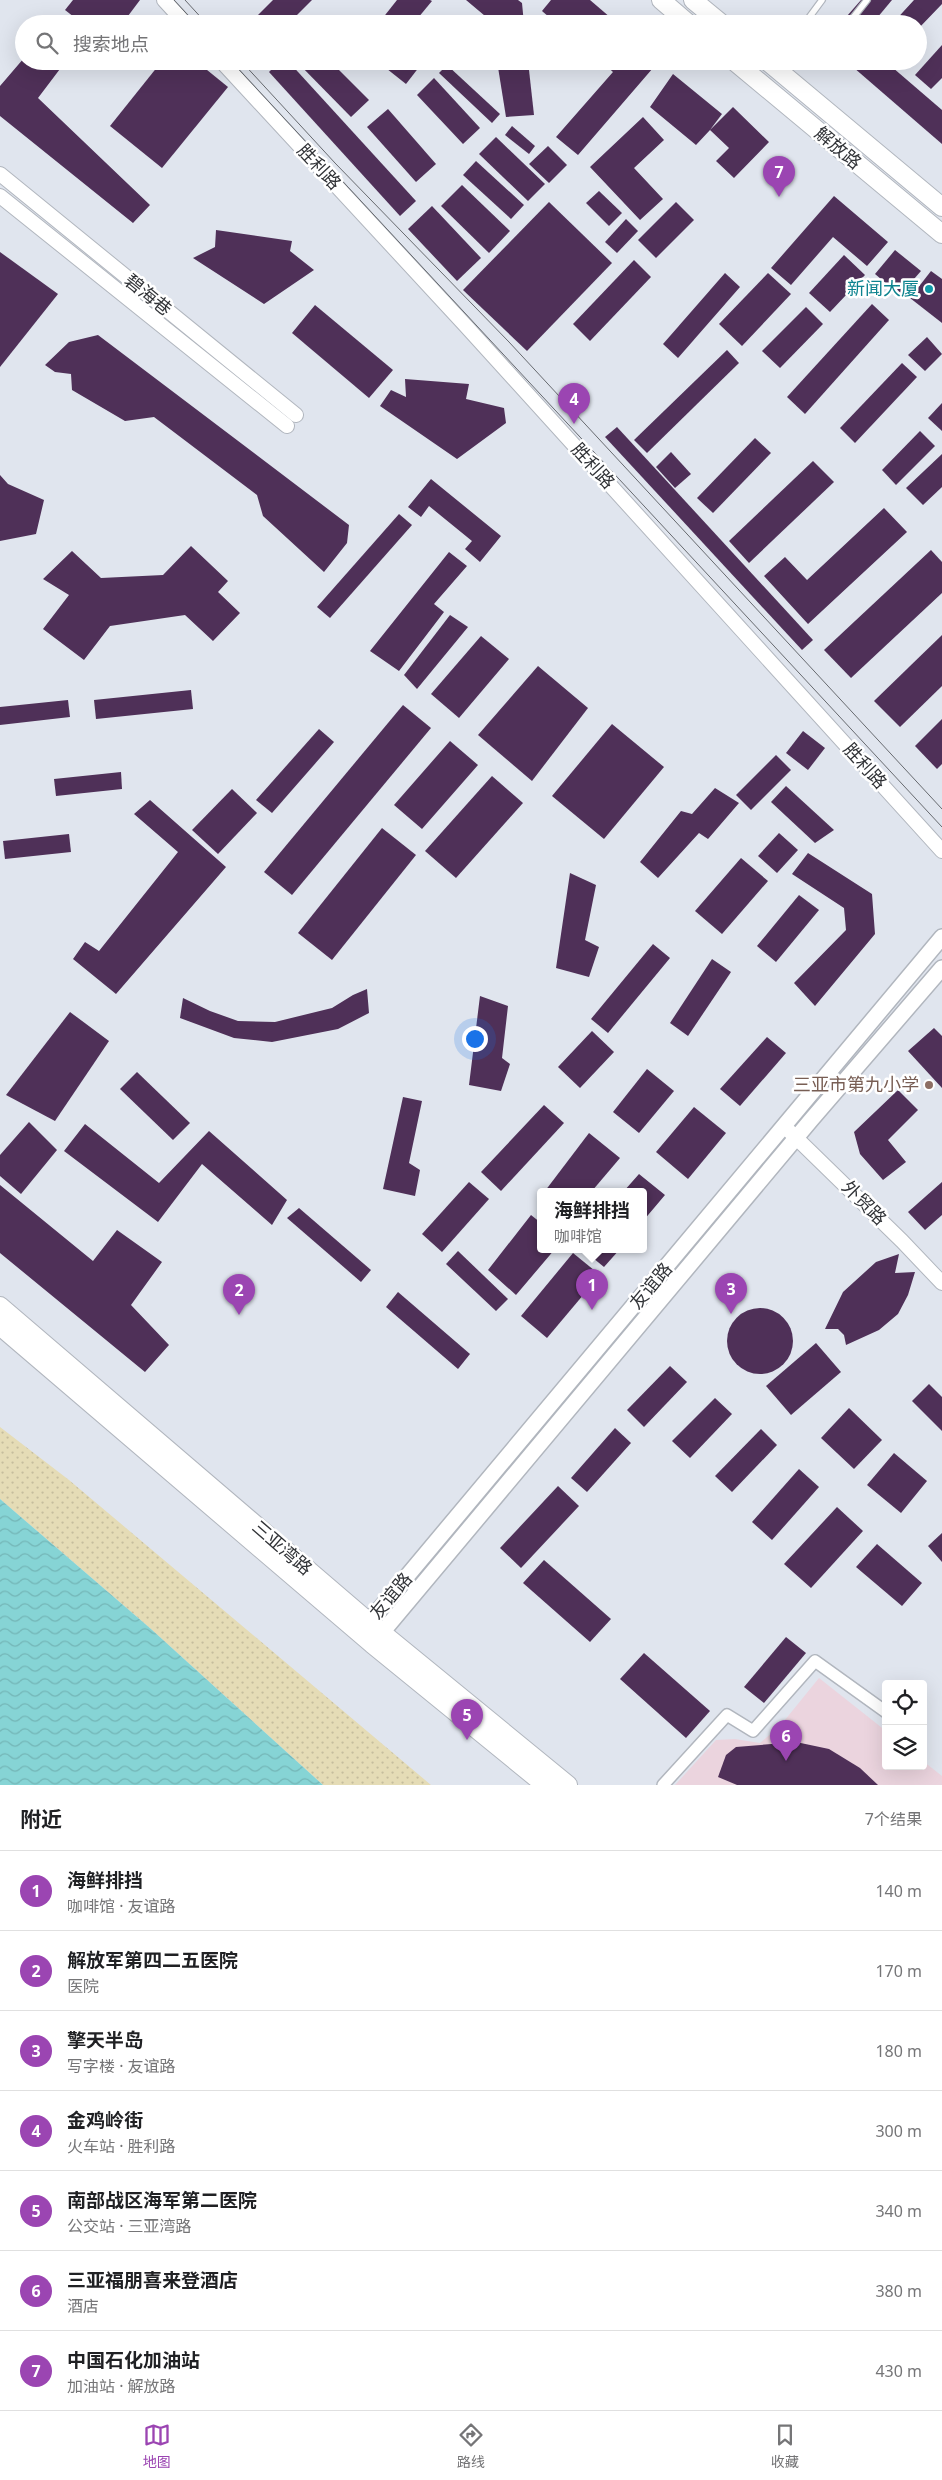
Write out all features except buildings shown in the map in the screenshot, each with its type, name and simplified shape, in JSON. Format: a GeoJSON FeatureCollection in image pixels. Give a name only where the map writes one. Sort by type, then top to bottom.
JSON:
{"type":"FeatureCollection","features":[{"type":"Feature","properties":{"kind":"main road"},"geometry":{"type":"LineString","coordinates":[[661,0],[679,15]]}},
{"type":"Feature","properties":{"kind":"main road"},"geometry":{"type":"LineString","coordinates":[[693,0],[711,15]]}},
{"type":"Feature","properties":{"kind":"main road","name":"解放路"},"geometry":{"type":"LineString","coordinates":[[745,70],[942,234]]}},
{"type":"Feature","properties":{"kind":"main road","name":"解放路"},"geometry":{"type":"LineString","coordinates":[[784,70],[942,208]]}},
{"type":"Feature","properties":{"kind":"main road","name":"友谊路"},"geometry":{"type":"LineString","coordinates":[[371,1633],[784,1126],[942,937]]}},
{"type":"Feature","properties":{"kind":"main road","name":"友谊路"},"geometry":{"type":"LineString","coordinates":[[371,1633],[942,968]]}},
{"type":"Feature","properties":{"kind":"main road","name":"三亚湾路"},"geometry":{"type":"LineString","coordinates":[[0,1306],[545,1785]]}},
{"type":"Feature","properties":{"kind":"main road","name":"三亚湾路"},"geometry":{"type":"LineString","coordinates":[[0,1326],[371,1633],[568,1785]]}},
{"type":"Feature","properties":{"kind":"street"},"geometry":{"type":"LineString","coordinates":[[164,0],[178,15]]}},
{"type":"Feature","properties":{"kind":"street","name":"胜利路"},"geometry":{"type":"LineString","coordinates":[[229,70],[485,347],[942,851]]}},
{"type":"Feature","properties":{"kind":"street","name":"碧海巷"},"geometry":{"type":"LineString","coordinates":[[0,174],[296,415]]}},
{"type":"Feature","properties":{"kind":"street","name":"碧海巷"},"geometry":{"type":"LineString","coordinates":[[0,196],[288,426]]}},
{"type":"Feature","properties":{"kind":"street"},"geometry":{"type":"LineString","coordinates":[[288,426],[296,415]]}},
{"type":"Feature","properties":{"kind":"street","name":"外贸路"},"geometry":{"type":"LineString","coordinates":[[784,1126],[942,1283]]}},
{"type":"Feature","properties":{"kind":"street"},"geometry":{"type":"LineString","coordinates":[[663,1785],[726,1715],[753,1731],[815,1661],[882,1709]]}},
{"type":"Feature","properties":{"kind":"lane"},"geometry":{"type":"LineString","coordinates":[[811,15],[822,0]]}},
{"type":"Feature","properties":{"kind":"lane"},"geometry":{"type":"LineString","coordinates":[[855,15],[867,0]]}},
{"type":"Feature","properties":{"kind":"shaded area"},"geometry":{"type":"Polygon","coordinates":[[[819,1678],[882,1728],[882,1770],[927,1770],[927,1764],[942,1776],[942,1785],[675,1785],[716,1740],[735,1739],[760,1743],[780,1726],[819,1678]]]}},
{"type":"Feature","properties":{"kind":"sand"},"geometry":{"type":"Polygon","coordinates":[[[0,1427],[69,1480],[431,1785],[323,1785],[151,1629],[0,1499],[0,1427]]]}},
{"type":"Feature","properties":{"kind":"water"},"geometry":{"type":"Polygon","coordinates":[[[0,1499],[151,1629],[323,1785],[0,1785],[0,1499]]]}},
{"type":"Feature","properties":{"kind":"tram line"},"geometry":{"type":"LineString","coordinates":[[174,0],[188,15]]}},
{"type":"Feature","properties":{"kind":"tram line"},"geometry":{"type":"LineString","coordinates":[[185,0],[199,15]]}},
{"type":"Feature","properties":{"kind":"tram line"},"geometry":{"type":"LineString","coordinates":[[239,70],[942,827]]}},
{"type":"Feature","properties":{"kind":"tram line"},"geometry":{"type":"LineString","coordinates":[[249,70],[335,163],[509,342],[942,809]]}},
{"type":"Feature","properties":{"kind":"place","name":"中国石化加油站"},"geometry":{"type":"Point","coordinates":[779,197]}},
{"type":"Feature","properties":{"kind":"place","name":"新闻大厦"},"geometry":{"type":"Point","coordinates":[929,289]}},
{"type":"Feature","properties":{"kind":"place","name":"金鸡岭街"},"geometry":{"type":"Point","coordinates":[574,424]}},
{"type":"Feature","properties":{"kind":"place","name":"三亚市第九小学"},"geometry":{"type":"Point","coordinates":[929,1085]}},
{"type":"Feature","properties":{"kind":"place","name":"海鲜排挡"},"geometry":{"type":"Point","coordinates":[592,1310]}},
{"type":"Feature","properties":{"kind":"place","name":"擎天半岛"},"geometry":{"type":"Point","coordinates":[731,1314]}},
{"type":"Feature","properties":{"kind":"place","name":"解放军第四二五医院"},"geometry":{"type":"Point","coordinates":[239,1315]}},
{"type":"Feature","properties":{"kind":"place","name":"南部战区海军第二医院"},"geometry":{"type":"Point","coordinates":[467,1740]}},
{"type":"Feature","properties":{"kind":"place","name":"三亚福朋喜来登酒店"},"geometry":{"type":"Point","coordinates":[786,1761]}}]}
